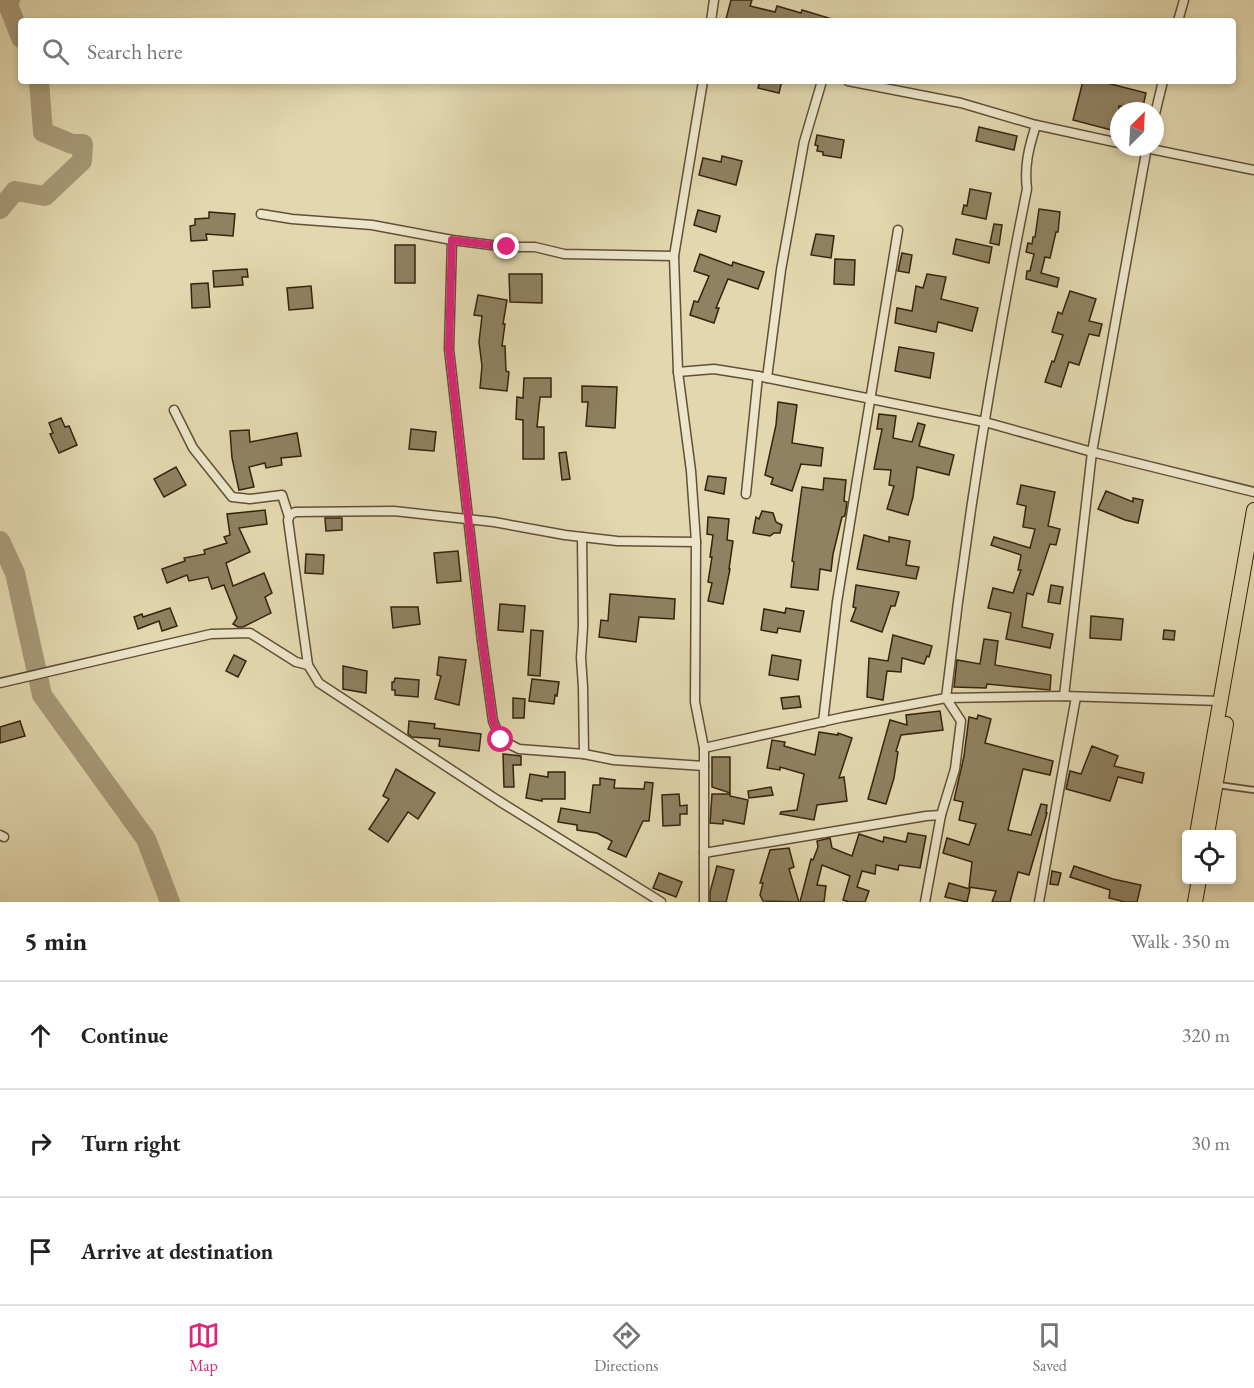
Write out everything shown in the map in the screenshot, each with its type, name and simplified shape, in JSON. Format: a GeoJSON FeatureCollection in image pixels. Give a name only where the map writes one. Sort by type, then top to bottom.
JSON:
{"type":"FeatureCollection","features":[{"type":"Feature","properties":{"kind":"main road"},"geometry":{"type":"LineString","coordinates":[[1198,830],[1254,510]]}},
{"type":"Feature","properties":{"kind":"main road"},"geometry":{"type":"LineString","coordinates":[[1208,830],[1254,562]]}},
{"type":"Feature","properties":{"kind":"main road"},"geometry":{"type":"LineString","coordinates":[[1185,902],[1188,884]]}},
{"type":"Feature","properties":{"kind":"main road"},"geometry":{"type":"LineString","coordinates":[[1195,902],[1198,884]]}},
{"type":"Feature","properties":{"kind":"street"},"geometry":{"type":"LineString","coordinates":[[711,18],[714,0]]}},
{"type":"Feature","properties":{"kind":"street"},"geometry":{"type":"LineString","coordinates":[[1179,18],[1184,0]]}},
{"type":"Feature","properties":{"kind":"street"},"geometry":{"type":"LineString","coordinates":[[703,84],[674,256],[678,372],[691,471],[696,542],[695,702],[704,748],[704,902]]}},
{"type":"Feature","properties":{"kind":"street"},"geometry":{"type":"LineString","coordinates":[[746,494],[763,377],[804,142],[821,84]]}},
{"type":"Feature","properties":{"kind":"street"},"geometry":{"type":"LineString","coordinates":[[863,84],[960,103],[1036,125],[1110,140]]}},
{"type":"Feature","properties":{"kind":"street"},"geometry":{"type":"LineString","coordinates":[[1158,102],[1162,84]]}},
{"type":"Feature","properties":{"kind":"street"},"geometry":{"type":"LineString","coordinates":[[925,902],[941,815],[955,769],[961,721],[946,698],[957,603],[985,422],[1027,189],[1025,177],[1027,154],[1036,125]]}},
{"type":"Feature","properties":{"kind":"street"},"geometry":{"type":"LineString","coordinates":[[1164,151],[1254,170]]}},
{"type":"Feature","properties":{"kind":"street"},"geometry":{"type":"LineString","coordinates":[[1064,696],[1092,452],[1143,156]]}},
{"type":"Feature","properties":{"kind":"street"},"geometry":{"type":"LineString","coordinates":[[261,214],[292,219],[372,225],[452,240],[507,247],[535,247],[564,254],[674,256]]}},
{"type":"Feature","properties":{"kind":"street"},"geometry":{"type":"LineString","coordinates":[[823,722],[837,602],[898,230]]}},
{"type":"Feature","properties":{"kind":"street"},"geometry":{"type":"LineString","coordinates":[[452,240],[449,349],[493,721],[501,740],[519,748],[584,754],[614,760],[704,766]]}},
{"type":"Feature","properties":{"kind":"street"},"geometry":{"type":"LineString","coordinates":[[678,372],[714,369],[985,422],[1092,452],[1254,492]]}},
{"type":"Feature","properties":{"kind":"street"},"geometry":{"type":"LineString","coordinates":[[174,410],[193,448],[232,497],[250,499],[282,495],[289,517],[308,665],[319,683],[499,801],[661,902]]}},
{"type":"Feature","properties":{"kind":"street"},"geometry":{"type":"LineString","coordinates":[[289,517],[291,513],[296,512],[394,511],[470,519],[617,541],[696,542]]}},
{"type":"Feature","properties":{"kind":"street"},"geometry":{"type":"LineString","coordinates":[[582,537],[581,658],[584,754]]}},
{"type":"Feature","properties":{"kind":"street"},"geometry":{"type":"LineString","coordinates":[[0,683],[210,634],[250,633],[296,662],[308,665]]}},
{"type":"Feature","properties":{"kind":"street"},"geometry":{"type":"LineString","coordinates":[[704,748],[946,698],[1064,696],[1221,701]]}},
{"type":"Feature","properties":{"kind":"street"},"geometry":{"type":"LineString","coordinates":[[1039,902],[1076,697]]}},
{"type":"Feature","properties":{"kind":"street"},"geometry":{"type":"LineString","coordinates":[[704,853],[941,815]]}},
{"type":"Feature","properties":{"kind":"lane"},"geometry":{"type":"LineString","coordinates":[[1216,785],[1254,790]]}},
{"type":"Feature","properties":{"kind":"building"},"geometry":{"type":"Polygon","coordinates":[[[731,0],[752,0],[750,6],[775,12],[777,6],[829,18],[726,18],[731,0]]]}},
{"type":"Feature","properties":{"kind":"building"},"geometry":{"type":"Polygon","coordinates":[[[759,84],[781,84],[779,93],[758,88],[759,84]]]}},
{"type":"Feature","properties":{"kind":"building"},"geometry":{"type":"Polygon","coordinates":[[[1082,84],[1111,84],[1146,93],[1144,102],[1110,102],[1110,130],[1073,120],[1082,84]]]}},
{"type":"Feature","properties":{"kind":"building"},"geometry":{"type":"Polygon","coordinates":[[[979,127],[1017,136],[1014,150],[976,141],[979,127]]]}},
{"type":"Feature","properties":{"kind":"building"},"geometry":{"type":"Polygon","coordinates":[[[817,135],[844,140],[841,158],[823,155],[823,152],[817,151],[818,146],[815,145],[817,135]]]}},
{"type":"Feature","properties":{"kind":"building"},"geometry":{"type":"Polygon","coordinates":[[[722,156],[742,161],[736,185],[699,175],[703,158],[721,162],[722,156]]]}},
{"type":"Feature","properties":{"kind":"building"},"geometry":{"type":"Polygon","coordinates":[[[970,189],[991,193],[986,219],[962,214],[964,205],[967,206],[970,189]]]}},
{"type":"Feature","properties":{"kind":"building"},"geometry":{"type":"Polygon","coordinates":[[[1039,209],[1060,212],[1058,232],[1056,232],[1050,258],[1045,257],[1041,273],[1059,278],[1057,287],[1026,279],[1034,254],[1026,252],[1028,243],[1032,244],[1033,237],[1035,237],[1039,209]]]}},
{"type":"Feature","properties":{"kind":"building"},"geometry":{"type":"Polygon","coordinates":[[[698,210],[720,216],[716,232],[694,225],[698,210]]]}},
{"type":"Feature","properties":{"kind":"building"},"geometry":{"type":"Polygon","coordinates":[[[209,212],[235,214],[233,236],[206,234],[207,240],[191,241],[190,226],[195,225],[195,219],[209,218],[209,212]]]}},
{"type":"Feature","properties":{"kind":"building"},"geometry":{"type":"Polygon","coordinates":[[[994,224],[1002,225],[999,245],[990,243],[994,224]]]}},
{"type":"Feature","properties":{"kind":"building"},"geometry":{"type":"Polygon","coordinates":[[[816,234],[834,236],[831,258],[811,255],[816,234]]]}},
{"type":"Feature","properties":{"kind":"building"},"geometry":{"type":"Polygon","coordinates":[[[956,239],[992,247],[989,263],[953,254],[956,239]]]}},
{"type":"Feature","properties":{"kind":"building"},"geometry":{"type":"Polygon","coordinates":[[[395,245],[415,245],[415,283],[395,283],[395,245]]]}},
{"type":"Feature","properties":{"kind":"building"},"geometry":{"type":"Polygon","coordinates":[[[902,253],[912,255],[909,273],[898,271],[902,253]]]}},
{"type":"Feature","properties":{"kind":"building"},"geometry":{"type":"Polygon","coordinates":[[[700,254],[732,266],[733,262],[764,272],[758,289],[728,279],[716,308],[719,308],[714,323],[690,315],[694,301],[698,302],[709,276],[694,271],[700,254]]]}},
{"type":"Feature","properties":{"kind":"building"},"geometry":{"type":"Polygon","coordinates":[[[835,259],[855,260],[854,285],[834,284],[835,259]]]}},
{"type":"Feature","properties":{"kind":"building"},"geometry":{"type":"Polygon","coordinates":[[[247,269],[248,277],[242,277],[243,285],[214,287],[213,271],[247,269]]]}},
{"type":"Feature","properties":{"kind":"building"},"geometry":{"type":"Polygon","coordinates":[[[509,274],[542,274],[542,303],[510,302],[509,274]]]}},
{"type":"Feature","properties":{"kind":"building"},"geometry":{"type":"Polygon","coordinates":[[[927,274],[946,277],[941,299],[978,308],[972,331],[938,322],[936,332],[895,323],[897,308],[912,311],[916,286],[923,288],[927,274]]]}},
{"type":"Feature","properties":{"kind":"building"},"geometry":{"type":"Polygon","coordinates":[[[208,283],[210,307],[192,308],[191,284],[208,283]]]}},
{"type":"Feature","properties":{"kind":"building"},"geometry":{"type":"Polygon","coordinates":[[[311,286],[313,308],[289,310],[287,288],[311,286]]]}},
{"type":"Feature","properties":{"kind":"building"},"geometry":{"type":"Polygon","coordinates":[[[1070,291],[1096,299],[1089,321],[1102,324],[1099,336],[1089,334],[1079,365],[1069,362],[1061,387],[1045,382],[1063,335],[1052,332],[1058,312],[1062,314],[1070,291]]]}},
{"type":"Feature","properties":{"kind":"building"},"geometry":{"type":"Polygon","coordinates":[[[478,295],[507,300],[502,346],[505,346],[506,371],[509,372],[507,391],[480,388],[482,366],[479,342],[482,316],[474,315],[478,295]]]}},
{"type":"Feature","properties":{"kind":"building"},"geometry":{"type":"Polygon","coordinates":[[[899,347],[934,353],[930,378],[895,371],[899,347]]]}},
{"type":"Feature","properties":{"kind":"building"},"geometry":{"type":"Polygon","coordinates":[[[524,378],[551,378],[551,397],[540,397],[537,427],[544,427],[544,459],[523,459],[523,420],[516,419],[517,397],[523,398],[524,378]]]}},
{"type":"Feature","properties":{"kind":"building"},"geometry":{"type":"Polygon","coordinates":[[[582,386],[617,387],[615,428],[586,426],[588,402],[582,402],[582,386]]]}},
{"type":"Feature","properties":{"kind":"building"},"geometry":{"type":"Polygon","coordinates":[[[778,402],[797,405],[792,443],[823,448],[821,466],[801,464],[792,491],[771,484],[773,478],[765,475],[776,425],[778,402]]]}},
{"type":"Feature","properties":{"kind":"building"},"geometry":{"type":"Polygon","coordinates":[[[879,414],[896,416],[893,438],[912,442],[918,423],[925,425],[919,446],[954,455],[949,475],[917,467],[908,515],[887,509],[894,486],[889,485],[891,470],[874,469],[882,429],[877,429],[879,414]]]}},
{"type":"Feature","properties":{"kind":"building"},"geometry":{"type":"Polygon","coordinates":[[[61,418],[65,427],[69,426],[77,445],[59,453],[50,434],[53,433],[49,423],[61,418]]]}},
{"type":"Feature","properties":{"kind":"building"},"geometry":{"type":"Polygon","coordinates":[[[411,429],[436,432],[434,451],[409,449],[411,429]]]}},
{"type":"Feature","properties":{"kind":"building"},"geometry":{"type":"Polygon","coordinates":[[[249,430],[250,442],[297,433],[301,456],[281,458],[282,465],[266,468],[265,463],[249,467],[254,487],[239,490],[232,458],[230,431],[249,430]]]}},
{"type":"Feature","properties":{"kind":"building"},"geometry":{"type":"Polygon","coordinates":[[[566,452],[570,479],[562,480],[559,453],[566,452]]]}},
{"type":"Feature","properties":{"kind":"building"},"geometry":{"type":"Polygon","coordinates":[[[176,467],[186,485],[164,497],[154,479],[176,467]]]}},
{"type":"Feature","properties":{"kind":"building"},"geometry":{"type":"Polygon","coordinates":[[[708,476],[726,478],[724,494],[705,490],[708,476]]]}},
{"type":"Feature","properties":{"kind":"building"},"geometry":{"type":"Polygon","coordinates":[[[824,478],[846,480],[845,516],[842,517],[831,571],[820,569],[818,590],[791,587],[794,562],[792,561],[802,487],[823,490],[824,478]]]}},
{"type":"Feature","properties":{"kind":"building"},"geometry":{"type":"Polygon","coordinates":[[[1021,485],[1055,492],[1048,526],[1060,529],[1056,545],[1050,544],[1033,595],[1027,593],[1022,627],[1053,634],[1050,648],[1006,639],[1011,613],[988,608],[993,588],[1013,593],[1021,570],[1018,570],[1021,555],[991,545],[994,537],[1030,548],[1035,529],[1023,527],[1026,506],[1017,504],[1021,485]]]}},
{"type":"Feature","properties":{"kind":"building"},"geometry":{"type":"Polygon","coordinates":[[[1106,491],[1133,502],[1133,498],[1143,500],[1138,523],[1098,509],[1106,491]]]}},
{"type":"Feature","properties":{"kind":"building"},"geometry":{"type":"Polygon","coordinates":[[[265,510],[267,524],[239,528],[250,552],[226,563],[233,586],[264,573],[272,593],[265,597],[271,613],[243,627],[238,627],[233,624],[237,618],[224,585],[212,589],[208,577],[189,581],[187,575],[167,583],[162,569],[185,561],[184,558],[205,554],[204,550],[227,543],[224,537],[230,535],[227,514],[265,510]]]}},
{"type":"Feature","properties":{"kind":"building"},"geometry":{"type":"Polygon","coordinates":[[[762,511],[773,513],[776,522],[782,525],[780,533],[770,536],[753,533],[756,517],[759,519],[762,511]]]}},
{"type":"Feature","properties":{"kind":"building"},"geometry":{"type":"Polygon","coordinates":[[[708,517],[729,519],[727,540],[733,541],[723,604],[708,601],[712,583],[708,582],[713,535],[707,534],[708,517]]]}},
{"type":"Feature","properties":{"kind":"building"},"geometry":{"type":"Polygon","coordinates":[[[325,518],[342,518],[342,530],[326,531],[325,518]]]}},
{"type":"Feature","properties":{"kind":"building"},"geometry":{"type":"Polygon","coordinates":[[[864,535],[889,542],[889,537],[910,541],[906,565],[919,567],[916,579],[857,569],[864,535]]]}},
{"type":"Feature","properties":{"kind":"building"},"geometry":{"type":"Polygon","coordinates":[[[458,551],[461,581],[437,583],[434,553],[458,551]]]}},
{"type":"Feature","properties":{"kind":"building"},"geometry":{"type":"Polygon","coordinates":[[[306,554],[324,555],[323,574],[305,573],[306,554]]]}},
{"type":"Feature","properties":{"kind":"building"},"geometry":{"type":"Polygon","coordinates":[[[856,585],[899,592],[895,606],[891,606],[882,632],[851,621],[856,608],[853,607],[856,585]]]}},
{"type":"Feature","properties":{"kind":"building"},"geometry":{"type":"Polygon","coordinates":[[[1051,585],[1063,587],[1060,604],[1048,602],[1051,585]]]}},
{"type":"Feature","properties":{"kind":"building"},"geometry":{"type":"Polygon","coordinates":[[[610,594],[675,599],[674,619],[639,617],[636,642],[599,637],[601,620],[608,621],[610,594]]]}},
{"type":"Feature","properties":{"kind":"building"},"geometry":{"type":"Polygon","coordinates":[[[500,604],[525,606],[523,632],[498,630],[500,604]]]}},
{"type":"Feature","properties":{"kind":"building"},"geometry":{"type":"Polygon","coordinates":[[[391,607],[418,607],[420,624],[393,628],[391,607]]]}},
{"type":"Feature","properties":{"kind":"building"},"geometry":{"type":"Polygon","coordinates":[[[170,608],[177,626],[162,631],[159,621],[138,629],[134,617],[142,614],[143,617],[170,608]]]}},
{"type":"Feature","properties":{"kind":"building"},"geometry":{"type":"Polygon","coordinates":[[[786,608],[804,611],[800,632],[778,628],[777,633],[761,630],[764,609],[785,613],[786,608]]]}},
{"type":"Feature","properties":{"kind":"building"},"geometry":{"type":"Polygon","coordinates":[[[1091,616],[1123,619],[1121,640],[1090,638],[1091,616]]]}},
{"type":"Feature","properties":{"kind":"building"},"geometry":{"type":"Polygon","coordinates":[[[531,630],[543,631],[540,676],[528,675],[531,630]]]}},
{"type":"Feature","properties":{"kind":"building"},"geometry":{"type":"Polygon","coordinates":[[[1164,630],[1175,631],[1174,640],[1163,639],[1164,630]]]}},
{"type":"Feature","properties":{"kind":"building"},"geometry":{"type":"Polygon","coordinates":[[[893,635],[932,646],[929,657],[927,656],[924,664],[902,658],[901,672],[887,671],[883,700],[867,697],[869,658],[888,661],[893,635]]]}},
{"type":"Feature","properties":{"kind":"building"},"geometry":{"type":"Polygon","coordinates":[[[984,639],[998,641],[995,665],[1051,675],[1050,690],[987,684],[986,688],[954,687],[957,660],[980,664],[984,639]]]}},
{"type":"Feature","properties":{"kind":"building"},"geometry":{"type":"Polygon","coordinates":[[[234,655],[246,661],[238,677],[226,671],[234,655]]]}},
{"type":"Feature","properties":{"kind":"building"},"geometry":{"type":"Polygon","coordinates":[[[772,655],[801,660],[798,680],[769,675],[772,655]]]}},
{"type":"Feature","properties":{"kind":"building"},"geometry":{"type":"Polygon","coordinates":[[[439,657],[466,660],[459,705],[435,699],[441,676],[437,675],[439,657]]]}},
{"type":"Feature","properties":{"kind":"building"},"geometry":{"type":"Polygon","coordinates":[[[343,666],[367,671],[366,693],[343,689],[343,666]]]}},
{"type":"Feature","properties":{"kind":"building"},"geometry":{"type":"Polygon","coordinates":[[[395,678],[419,680],[418,697],[395,695],[392,682],[395,678]]]}},
{"type":"Feature","properties":{"kind":"building"},"geometry":{"type":"Polygon","coordinates":[[[532,679],[559,682],[554,704],[529,701],[532,679]]]}},
{"type":"Feature","properties":{"kind":"building"},"geometry":{"type":"Polygon","coordinates":[[[799,696],[801,707],[783,709],[781,698],[799,696]]]}},
{"type":"Feature","properties":{"kind":"building"},"geometry":{"type":"Polygon","coordinates":[[[513,698],[525,699],[524,718],[513,718],[513,698]]]}},
{"type":"Feature","properties":{"kind":"building"},"geometry":{"type":"Polygon","coordinates":[[[940,711],[943,730],[901,735],[896,751],[898,752],[894,778],[886,804],[868,799],[890,720],[907,725],[906,715],[940,711]]]}},
{"type":"Feature","properties":{"kind":"building"},"geometry":{"type":"Polygon","coordinates":[[[978,715],[991,719],[985,743],[1053,761],[1050,775],[1023,769],[1008,830],[1031,835],[1041,804],[1047,805],[1047,813],[1029,875],[1018,872],[1010,902],[992,902],[996,891],[969,887],[972,862],[943,853],[947,838],[969,845],[976,824],[959,820],[963,802],[954,800],[964,756],[969,717],[977,719],[978,715]]]}},
{"type":"Feature","properties":{"kind":"building"},"geometry":{"type":"Polygon","coordinates":[[[20,721],[25,736],[0,743],[0,727],[20,721]]]}},
{"type":"Feature","properties":{"kind":"building"},"geometry":{"type":"Polygon","coordinates":[[[409,721],[435,724],[434,728],[481,734],[479,751],[439,746],[440,739],[412,737],[408,734],[409,721]]]}},
{"type":"Feature","properties":{"kind":"building"},"geometry":{"type":"Polygon","coordinates":[[[819,732],[838,735],[838,733],[852,738],[839,778],[844,777],[847,801],[817,805],[814,820],[780,814],[797,810],[804,774],[780,767],[780,770],[767,768],[772,740],[785,742],[784,746],[815,755],[819,732]]]}},
{"type":"Feature","properties":{"kind":"building"},"geometry":{"type":"Polygon","coordinates":[[[1092,746],[1118,756],[1114,766],[1144,773],[1142,783],[1118,777],[1110,801],[1066,789],[1070,771],[1081,774],[1092,746]]]}},
{"type":"Feature","properties":{"kind":"building"},"geometry":{"type":"Polygon","coordinates":[[[503,754],[521,756],[521,765],[513,765],[514,787],[504,787],[503,754]]]}},
{"type":"Feature","properties":{"kind":"building"},"geometry":{"type":"Polygon","coordinates":[[[712,757],[730,757],[730,793],[712,787],[712,757]]]}},
{"type":"Feature","properties":{"kind":"building"},"geometry":{"type":"Polygon","coordinates":[[[396,769],[435,793],[418,819],[408,812],[388,842],[369,829],[389,799],[383,796],[396,769]]]}},
{"type":"Feature","properties":{"kind":"building"},"geometry":{"type":"Polygon","coordinates":[[[548,772],[565,772],[565,799],[542,799],[542,801],[526,798],[530,774],[548,777],[548,772]]]}},
{"type":"Feature","properties":{"kind":"building"},"geometry":{"type":"Polygon","coordinates":[[[600,778],[615,780],[614,788],[644,789],[645,782],[653,783],[649,821],[643,821],[626,857],[608,849],[612,841],[597,833],[577,830],[577,825],[558,822],[561,808],[590,813],[593,785],[600,785],[600,778]]]}},
{"type":"Feature","properties":{"kind":"building"},"geometry":{"type":"Polygon","coordinates":[[[771,787],[773,795],[749,798],[748,791],[771,787]]]}},
{"type":"Feature","properties":{"kind":"building"},"geometry":{"type":"Polygon","coordinates":[[[679,794],[680,806],[687,805],[687,814],[680,814],[680,825],[663,826],[662,795],[679,794]]]}},
{"type":"Feature","properties":{"kind":"building"},"geometry":{"type":"Polygon","coordinates":[[[712,794],[730,794],[730,796],[748,800],[744,824],[723,820],[723,824],[710,823],[712,794]]]}},
{"type":"Feature","properties":{"kind":"building"},"geometry":{"type":"Polygon","coordinates":[[[908,833],[926,836],[920,868],[899,865],[898,870],[876,865],[875,874],[862,871],[857,887],[869,891],[865,902],[849,902],[843,900],[850,876],[822,865],[817,885],[826,886],[824,902],[800,902],[811,859],[813,860],[818,847],[817,841],[830,838],[832,848],[852,856],[859,834],[883,842],[884,837],[906,842],[908,833]]]}},
{"type":"Feature","properties":{"kind":"building"},"geometry":{"type":"Polygon","coordinates":[[[789,848],[794,867],[789,869],[799,902],[763,901],[760,895],[763,883],[760,883],[770,850],[789,848]]]}},
{"type":"Feature","properties":{"kind":"building"},"geometry":{"type":"Polygon","coordinates":[[[717,866],[734,870],[726,902],[710,902],[710,892],[717,866]]]}},
{"type":"Feature","properties":{"kind":"building"},"geometry":{"type":"Polygon","coordinates":[[[1074,866],[1113,879],[1141,885],[1137,902],[1109,898],[1110,890],[1070,877],[1074,866]]]}},
{"type":"Feature","properties":{"kind":"building"},"geometry":{"type":"Polygon","coordinates":[[[1052,871],[1061,873],[1058,885],[1050,884],[1052,871]]]}},
{"type":"Feature","properties":{"kind":"building"},"geometry":{"type":"Polygon","coordinates":[[[659,873],[682,882],[676,897],[653,888],[659,873]]]}},
{"type":"Feature","properties":{"kind":"building"},"geometry":{"type":"Polygon","coordinates":[[[949,883],[970,889],[967,902],[945,897],[949,883]]]}},
{"type":"Feature","properties":{"kind":"waterway"},"geometry":{"type":"LineString","coordinates":[[10,0],[7,2],[18,30]]}},
{"type":"Feature","properties":{"kind":"waterway"},"geometry":{"type":"LineString","coordinates":[[0,209],[15,191],[45,196],[82,161],[83,144],[72,144],[43,132],[39,84]]}},
{"type":"Feature","properties":{"kind":"waterway"},"geometry":{"type":"LineString","coordinates":[[0,541],[15,573],[42,695],[146,839],[170,902]]}},
{"type":"Feature","properties":{"kind":"route"},"geometry":{"type":"LineString","coordinates":[[501,740],[493,721],[482,640],[449,349],[452,240],[507,247]]}}]}
